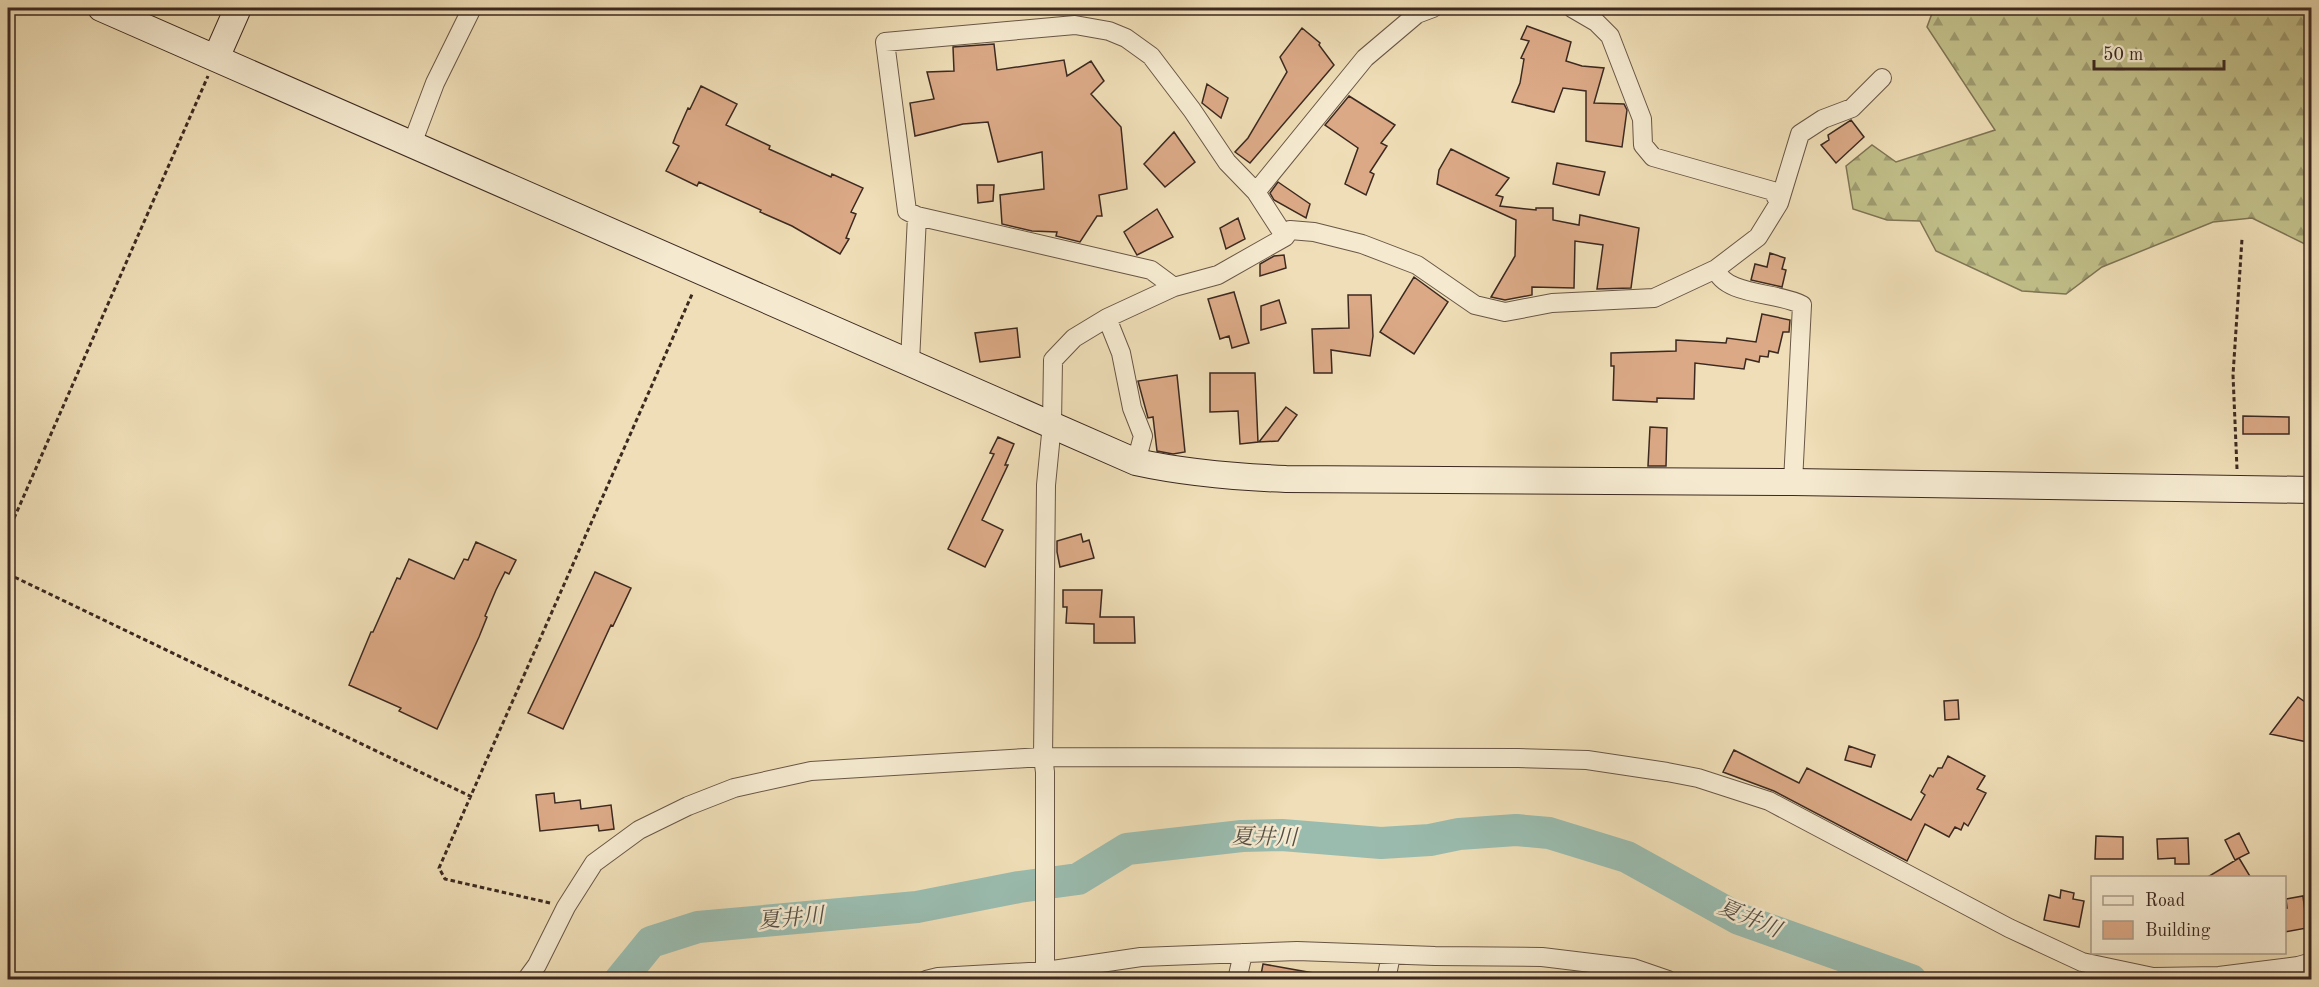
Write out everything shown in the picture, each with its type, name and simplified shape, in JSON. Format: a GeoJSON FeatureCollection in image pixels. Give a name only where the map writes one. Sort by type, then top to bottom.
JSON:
{"type":"FeatureCollection","features":[{"type":"Feature","properties":{"kind":"street"},"geometry":{"type":"LineString","coordinates":[[100,8],[1136,462],[1178,471],[1230,477],[2312,490]]}},
{"type":"Feature","properties":{"kind":"street"},"geometry":{"type":"LineString","coordinates":[[216,58],[238,8]]}},
{"type":"Feature","properties":{"kind":"street"},"geometry":{"type":"LineString","coordinates":[[412,144],[435,83],[472,8]]}},
{"type":"Feature","properties":{"kind":"street"},"geometry":{"type":"LineString","coordinates":[[1256,192],[1365,58],[1417,14],[1433,8]]}},
{"type":"Feature","properties":{"kind":"street"},"geometry":{"type":"LineString","coordinates":[[1572,8],[1596,22],[1610,36],[1642,119],[1643,145],[1653,157],[1773,191],[1779,203]]}},
{"type":"Feature","properties":{"kind":"street"},"geometry":{"type":"LineString","coordinates":[[1174,287],[1151,270],[917,216],[907,211],[885,42],[1075,25],[1109,31],[1126,38],[1150,56],[1192,110],[1227,162],[1256,192],[1285,237]]}},
{"type":"Feature","properties":{"kind":"street"},"geometry":{"type":"LineString","coordinates":[[1046,975],[1044,764],[1047,486],[1052,424],[1053,360],[1074,338],[1107,318],[1174,287],[1218,275],[1285,237],[1290,230],[1314,231],[1362,244],[1417,265],[1475,305],[1505,312],[1551,303],[1654,298],[1716,269],[1758,237],[1779,203],[1800,134],[1823,119],[1852,108],[1882,78]]}},
{"type":"Feature","properties":{"kind":"street"},"geometry":{"type":"LineString","coordinates":[[909,362],[917,216]]}},
{"type":"Feature","properties":{"kind":"street"},"geometry":{"type":"LineString","coordinates":[[1716,269],[1718,277],[1732,287],[1792,299],[1802,305],[1792,483]]}},
{"type":"Feature","properties":{"kind":"street"},"geometry":{"type":"LineString","coordinates":[[1107,318],[1121,353],[1132,408],[1143,436],[1136,462]]}},
{"type":"Feature","properties":{"kind":"street"},"geometry":{"type":"LineString","coordinates":[[526,980],[537,965],[566,907],[594,863],[639,830],[688,806],[734,788],[811,771],[1044,764],[1518,758],[1587,760],[1667,772],[1698,778],[1769,801],[2009,928],[2082,962],[2153,977],[2219,976],[2298,966],[2312,962]]}},
{"type":"Feature","properties":{"kind":"street"},"geometry":{"type":"LineString","coordinates":[[926,980],[1046,975],[1141,957],[1297,951],[1542,957],[1633,968],[1658,977]]}},
{"type":"Feature","properties":{"kind":"street"},"geometry":{"type":"LineString","coordinates":[[1237,980],[1243,953]]}},
{"type":"Feature","properties":{"kind":"street"},"geometry":{"type":"LineString","coordinates":[[1386,980],[1391,955]]}},
{"type":"Feature","properties":{"kind":"path"},"geometry":{"type":"LineString","coordinates":[[8,532],[216,58]]}},
{"type":"Feature","properties":{"kind":"path"},"geometry":{"type":"LineString","coordinates":[[2238,489],[2233,375],[2242,239]]}},
{"type":"Feature","properties":{"kind":"path"},"geometry":{"type":"LineString","coordinates":[[566,907],[445,879],[440,868],[702,272]]}},
{"type":"Feature","properties":{"kind":"path"},"geometry":{"type":"LineString","coordinates":[[8,574],[472,797]]}},
{"type":"Feature","properties":{"kind":"green space"},"geometry":{"type":"Polygon","coordinates":[[[1190,8],[1342,8],[1276,14],[1190,8]]]}},
{"type":"Feature","properties":{"kind":"green space"},"geometry":{"type":"Polygon","coordinates":[[[1934,8],[2311,8],[2311,247],[2252,218],[2213,222],[2102,267],[2066,294],[2022,291],[1936,251],[1920,221],[1887,220],[1853,209],[1846,166],[1872,145],[1896,162],[1995,130],[1927,27],[1934,8]]]}},
{"type":"Feature","properties":{"kind":"building"},"geometry":{"type":"Polygon","coordinates":[[[1527,26],[1571,42],[1566,61],[1582,66],[1604,68],[1594,103],[1624,104],[1627,110],[1622,147],[1586,141],[1586,91],[1563,88],[1554,112],[1512,102],[1520,83],[1524,59],[1521,58],[1529,41],[1521,39],[1527,26]]]}},
{"type":"Feature","properties":{"kind":"building"},"geometry":{"type":"Polygon","coordinates":[[[1302,28],[1320,43],[1319,45],[1334,65],[1250,163],[1235,152],[1248,138],[1287,72],[1280,57],[1302,28]]]}},
{"type":"Feature","properties":{"kind":"building"},"geometry":{"type":"Polygon","coordinates":[[[994,44],[997,70],[1064,60],[1067,76],[1091,61],[1104,81],[1091,94],[1121,127],[1127,189],[1099,195],[1102,216],[1097,216],[1080,242],[1056,236],[1057,232],[1032,231],[1002,224],[1000,195],[1044,189],[1042,152],[998,162],[988,122],[963,124],[915,136],[910,103],[934,99],[927,72],[954,71],[953,47],[994,44]]]}},
{"type":"Feature","properties":{"kind":"building"},"geometry":{"type":"Polygon","coordinates":[[[1207,84],[1228,98],[1221,118],[1202,103],[1207,84]]]}},
{"type":"Feature","properties":{"kind":"building"},"geometry":{"type":"Polygon","coordinates":[[[701,86],[737,104],[726,125],[770,146],[769,149],[831,177],[832,174],[863,188],[851,212],[856,214],[846,238],[849,239],[840,254],[792,226],[760,212],[761,210],[699,182],[697,186],[666,171],[679,146],[673,143],[676,135],[701,86]]]}},
{"type":"Feature","properties":{"kind":"building"},"geometry":{"type":"Polygon","coordinates":[[[1349,96],[1395,125],[1381,143],[1387,146],[1370,172],[1374,174],[1366,195],[1345,184],[1358,148],[1325,125],[1349,96]]]}},
{"type":"Feature","properties":{"kind":"building"},"geometry":{"type":"Polygon","coordinates":[[[1851,120],[1864,137],[1836,163],[1821,145],[1829,140],[1828,135],[1851,120]]]}},
{"type":"Feature","properties":{"kind":"building"},"geometry":{"type":"Polygon","coordinates":[[[1174,132],[1195,162],[1165,187],[1144,164],[1174,132]]]}},
{"type":"Feature","properties":{"kind":"building"},"geometry":{"type":"Polygon","coordinates":[[[1451,149],[1509,178],[1496,195],[1503,197],[1500,206],[1536,210],[1536,208],[1553,208],[1553,220],[1579,225],[1580,215],[1639,228],[1631,288],[1597,289],[1603,245],[1575,241],[1574,288],[1532,287],[1532,295],[1505,300],[1491,297],[1515,256],[1516,220],[1437,184],[1439,170],[1451,149]]]}},
{"type":"Feature","properties":{"kind":"building"},"geometry":{"type":"Polygon","coordinates":[[[1557,163],[1605,172],[1599,195],[1553,184],[1557,163]]]}},
{"type":"Feature","properties":{"kind":"building"},"geometry":{"type":"Polygon","coordinates":[[[1278,182],[1310,204],[1306,218],[1274,200],[1270,193],[1278,182]]]}},
{"type":"Feature","properties":{"kind":"building"},"geometry":{"type":"Polygon","coordinates":[[[977,185],[994,185],[993,201],[978,203],[977,185]]]}},
{"type":"Feature","properties":{"kind":"building"},"geometry":{"type":"Polygon","coordinates":[[[1157,209],[1173,237],[1137,255],[1124,232],[1157,209]]]}},
{"type":"Feature","properties":{"kind":"building"},"geometry":{"type":"Polygon","coordinates":[[[1238,218],[1245,239],[1226,249],[1220,228],[1238,218]]]}},
{"type":"Feature","properties":{"kind":"building"},"geometry":{"type":"Polygon","coordinates":[[[1770,253],[1785,258],[1782,269],[1786,270],[1782,287],[1751,280],[1755,264],[1767,267],[1770,253]]]}},
{"type":"Feature","properties":{"kind":"building"},"geometry":{"type":"Polygon","coordinates":[[[1284,255],[1286,268],[1260,276],[1260,264],[1274,256],[1284,255]]]}},
{"type":"Feature","properties":{"kind":"building"},"geometry":{"type":"Polygon","coordinates":[[[1414,277],[1448,302],[1414,354],[1380,332],[1414,277]]]}},
{"type":"Feature","properties":{"kind":"building"},"geometry":{"type":"Polygon","coordinates":[[[1234,292],[1249,343],[1232,348],[1229,336],[1220,339],[1208,299],[1234,292]]]}},
{"type":"Feature","properties":{"kind":"building"},"geometry":{"type":"Polygon","coordinates":[[[1348,295],[1371,295],[1373,336],[1370,356],[1331,350],[1332,373],[1314,373],[1312,329],[1349,328],[1348,295]]]}},
{"type":"Feature","properties":{"kind":"building"},"geometry":{"type":"Polygon","coordinates":[[[1279,300],[1286,323],[1261,330],[1261,306],[1279,300]]]}},
{"type":"Feature","properties":{"kind":"building"},"geometry":{"type":"Polygon","coordinates":[[[1762,314],[1790,320],[1789,332],[1783,332],[1778,353],[1769,351],[1768,357],[1760,356],[1759,362],[1746,359],[1744,369],[1695,363],[1694,399],[1657,398],[1657,402],[1613,400],[1614,366],[1611,366],[1611,353],[1676,351],[1676,340],[1726,343],[1727,338],[1756,342],[1762,314]]]}},
{"type":"Feature","properties":{"kind":"building"},"geometry":{"type":"Polygon","coordinates":[[[1017,328],[1020,357],[980,362],[975,333],[1017,328]]]}},
{"type":"Feature","properties":{"kind":"building"},"geometry":{"type":"Polygon","coordinates":[[[1210,373],[1255,373],[1258,442],[1240,444],[1238,411],[1210,412],[1210,373]]]}},
{"type":"Feature","properties":{"kind":"building"},"geometry":{"type":"Polygon","coordinates":[[[1177,375],[1185,452],[1173,454],[1157,451],[1153,417],[1148,418],[1138,381],[1177,375]]]}},
{"type":"Feature","properties":{"kind":"building"},"geometry":{"type":"Polygon","coordinates":[[[1286,407],[1297,415],[1278,441],[1259,442],[1286,407]]]}},
{"type":"Feature","properties":{"kind":"building"},"geometry":{"type":"Polygon","coordinates":[[[2243,416],[2289,417],[2289,434],[2243,434],[2243,416]]]}},
{"type":"Feature","properties":{"kind":"building"},"geometry":{"type":"Polygon","coordinates":[[[1650,427],[1667,428],[1666,466],[1648,466],[1650,427]]]}},
{"type":"Feature","properties":{"kind":"building"},"geometry":{"type":"Polygon","coordinates":[[[998,437],[1014,444],[1005,465],[1008,465],[982,520],[1003,530],[985,567],[948,549],[994,454],[990,453],[998,437]]]}},
{"type":"Feature","properties":{"kind":"building"},"geometry":{"type":"Polygon","coordinates":[[[1081,534],[1083,542],[1089,540],[1094,558],[1060,567],[1057,541],[1081,534]]]}},
{"type":"Feature","properties":{"kind":"building"},"geometry":{"type":"Polygon","coordinates":[[[476,542],[516,560],[509,574],[505,572],[496,590],[479,637],[437,729],[399,711],[401,708],[349,685],[371,632],[373,632],[397,578],[400,579],[409,559],[454,579],[464,559],[468,560],[476,542]]]}},
{"type":"Feature","properties":{"kind":"building"},"geometry":{"type":"Polygon","coordinates":[[[595,572],[631,588],[613,626],[611,625],[563,729],[528,713],[595,572]]]}},
{"type":"Feature","properties":{"kind":"building"},"geometry":{"type":"Polygon","coordinates":[[[1063,590],[1102,590],[1100,617],[1134,617],[1135,643],[1094,643],[1094,624],[1066,623],[1067,607],[1063,607],[1063,590]]]}},
{"type":"Feature","properties":{"kind":"building"},"geometry":{"type":"Polygon","coordinates":[[[2298,697],[2312,707],[2312,743],[2270,734],[2298,697]]]}},
{"type":"Feature","properties":{"kind":"building"},"geometry":{"type":"Polygon","coordinates":[[[1958,700],[1959,719],[1945,720],[1944,701],[1958,700]]]}},
{"type":"Feature","properties":{"kind":"building"},"geometry":{"type":"Polygon","coordinates":[[[1849,746],[1875,755],[1871,767],[1845,760],[1849,746]]]}},
{"type":"Feature","properties":{"kind":"building"},"geometry":{"type":"Polygon","coordinates":[[[1734,750],[1799,783],[1807,768],[1911,820],[1925,795],[1921,792],[1930,775],[1933,777],[1938,768],[1942,768],[1948,756],[1985,776],[1977,789],[1986,793],[1968,826],[1964,823],[1961,830],[1955,827],[1949,837],[1925,824],[1907,861],[1774,791],[1723,772],[1734,750]]]}},
{"type":"Feature","properties":{"kind":"building"},"geometry":{"type":"Polygon","coordinates":[[[554,793],[555,803],[580,800],[581,809],[611,805],[614,829],[599,831],[598,825],[540,831],[536,795],[554,793]]]}},
{"type":"Feature","properties":{"kind":"building"},"geometry":{"type":"Polygon","coordinates":[[[2239,833],[2249,853],[2235,860],[2225,840],[2239,833]]]}},
{"type":"Feature","properties":{"kind":"building"},"geometry":{"type":"Polygon","coordinates":[[[2096,836],[2123,837],[2123,859],[2095,859],[2096,836]]]}},
{"type":"Feature","properties":{"kind":"building"},"geometry":{"type":"Polygon","coordinates":[[[2188,838],[2189,864],[2175,864],[2175,858],[2158,859],[2157,839],[2188,838]]]}},
{"type":"Feature","properties":{"kind":"building"},"geometry":{"type":"Polygon","coordinates":[[[2239,858],[2250,876],[2209,876],[2239,858]]]}},
{"type":"Feature","properties":{"kind":"building"},"geometry":{"type":"Polygon","coordinates":[[[2061,890],[2074,893],[2073,899],[2084,901],[2079,927],[2044,920],[2049,895],[2060,898],[2061,890]]]}},
{"type":"Feature","properties":{"kind":"building"},"geometry":{"type":"Polygon","coordinates":[[[2303,896],[2307,928],[2286,932],[2286,899],[2303,896]]]}},
{"type":"Feature","properties":{"kind":"building"},"geometry":{"type":"Polygon","coordinates":[[[1263,964],[1313,973],[1313,980],[1260,980],[1263,964]]]}},
{"type":"Feature","properties":{"kind":"waterway","name":"夏井川"},"geometry":{"type":"LineString","coordinates":[[620,980],[651,942],[698,927],[917,907],[1019,887],[1078,879],[1127,849],[1242,836],[1282,835],[1381,843],[1516,830],[1549,833],[1627,857],[1739,919],[1911,980]]}}]}
